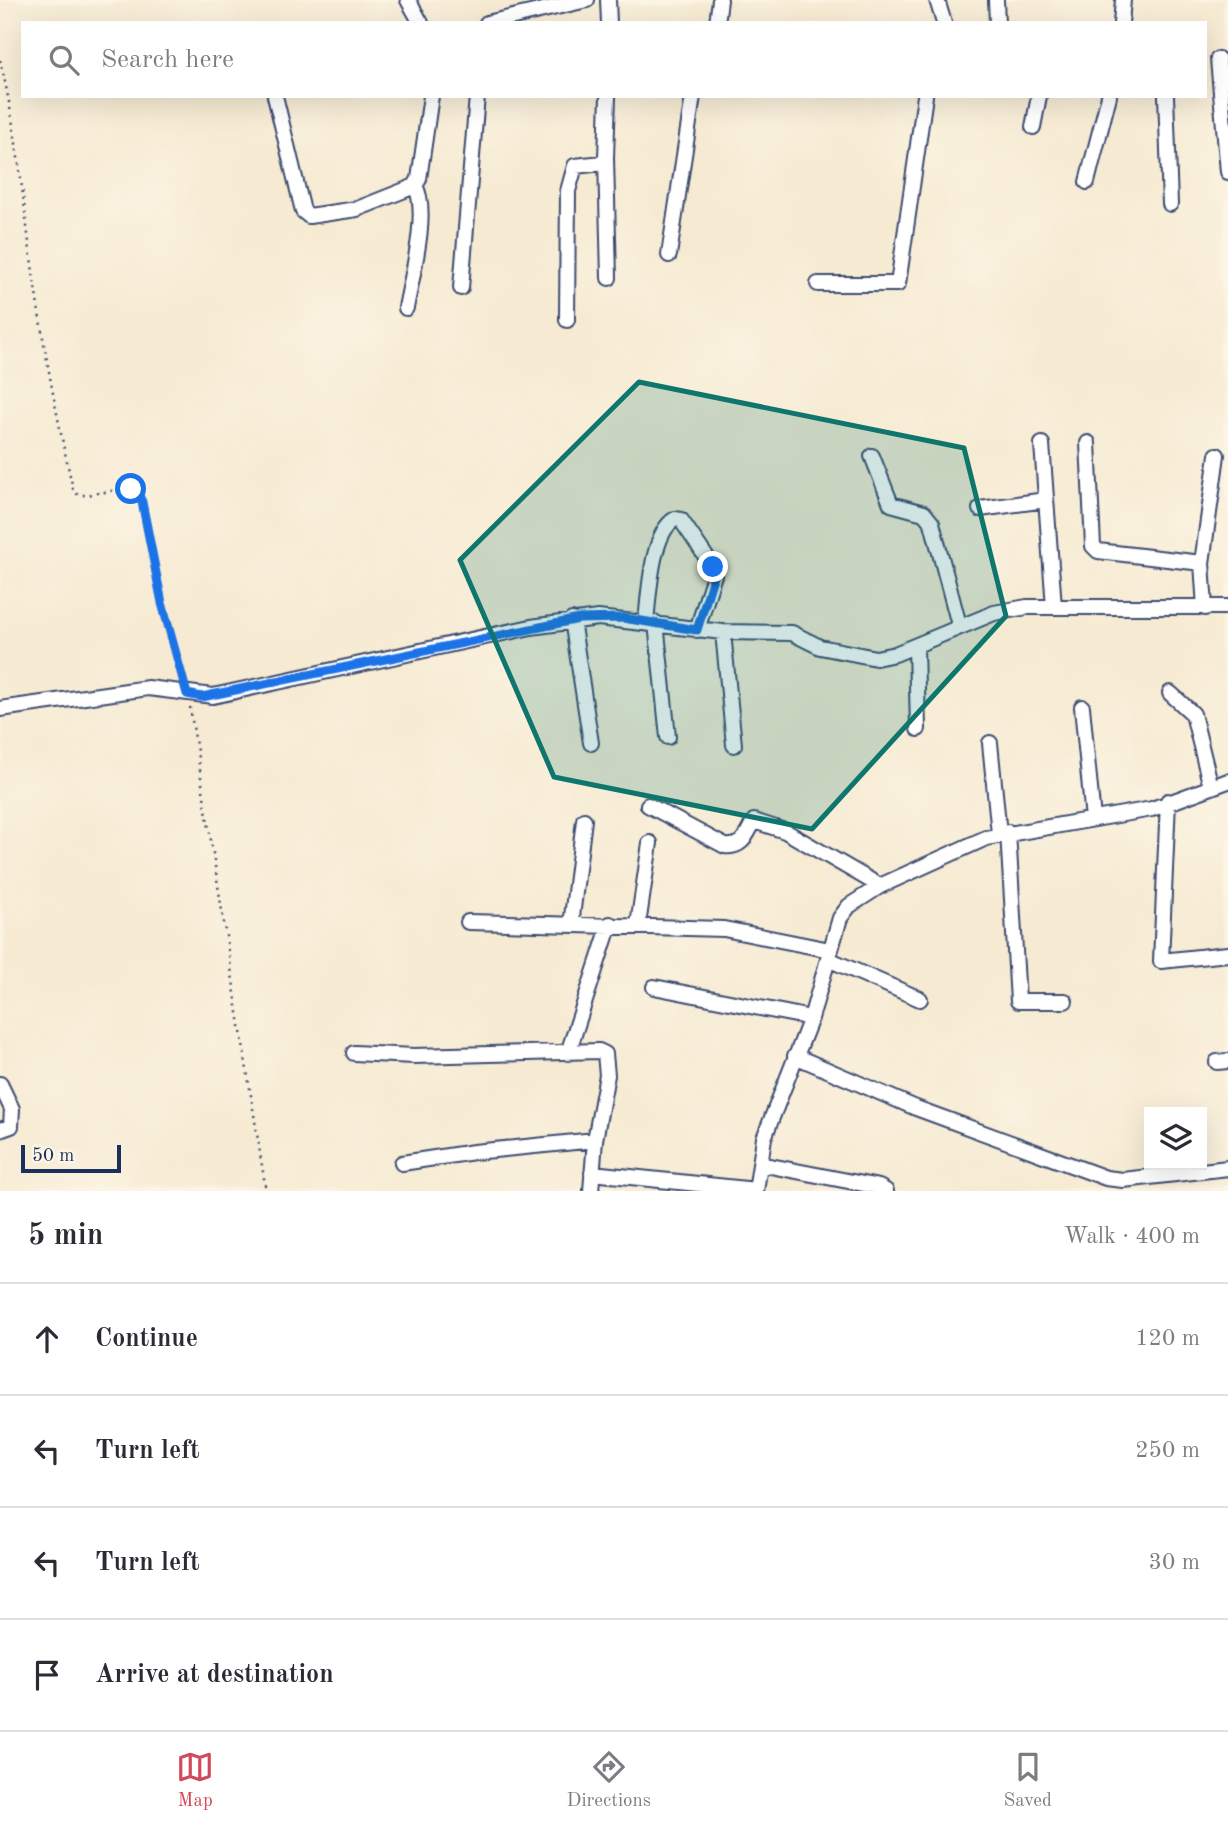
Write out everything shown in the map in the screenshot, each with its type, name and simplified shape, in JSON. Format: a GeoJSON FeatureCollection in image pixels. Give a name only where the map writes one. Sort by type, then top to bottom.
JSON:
{"type":"FeatureCollection","features":[{"type":"Feature","properties":{"kind":"street"},"geometry":{"type":"LineString","coordinates":[[408,0],[420,21]]}},
{"type":"Feature","properties":{"kind":"street"},"geometry":{"type":"LineString","coordinates":[[497,21],[587,0]]}},
{"type":"Feature","properties":{"kind":"street"},"geometry":{"type":"LineString","coordinates":[[608,0],[609,21]]}},
{"type":"Feature","properties":{"kind":"street"},"geometry":{"type":"LineString","coordinates":[[717,21],[720,0]]}},
{"type":"Feature","properties":{"kind":"street"},"geometry":{"type":"LineString","coordinates":[[937,0],[943,21]]}},
{"type":"Feature","properties":{"kind":"street"},"geometry":{"type":"LineString","coordinates":[[996,0],[998,21]]}},
{"type":"Feature","properties":{"kind":"street"},"geometry":{"type":"LineString","coordinates":[[1121,21],[1124,0]]}},
{"type":"Feature","properties":{"kind":"street"},"geometry":{"type":"LineString","coordinates":[[1217,58],[1228,172]]}},
{"type":"Feature","properties":{"kind":"street"},"geometry":{"type":"LineString","coordinates":[[275,98],[304,214],[325,215],[357,209],[415,186],[419,179],[431,98]]}},
{"type":"Feature","properties":{"kind":"street"},"geometry":{"type":"LineString","coordinates":[[461,288],[477,98]]}},
{"type":"Feature","properties":{"kind":"street"},"geometry":{"type":"LineString","coordinates":[[608,98],[606,158],[609,278]]}},
{"type":"Feature","properties":{"kind":"street"},"geometry":{"type":"LineString","coordinates":[[669,255],[693,98]]}},
{"type":"Feature","properties":{"kind":"street"},"geometry":{"type":"LineString","coordinates":[[818,284],[898,284],[925,98]]}},
{"type":"Feature","properties":{"kind":"street"},"geometry":{"type":"LineString","coordinates":[[1032,127],[1039,98]]}},
{"type":"Feature","properties":{"kind":"street"},"geometry":{"type":"LineString","coordinates":[[1087,183],[1108,98]]}},
{"type":"Feature","properties":{"kind":"street"},"geometry":{"type":"LineString","coordinates":[[1166,98],[1170,204]]}},
{"type":"Feature","properties":{"kind":"street"},"geometry":{"type":"LineString","coordinates":[[567,320],[568,191],[571,173],[575,166],[603,163],[606,158]]}},
{"type":"Feature","properties":{"kind":"street"},"geometry":{"type":"LineString","coordinates":[[407,308],[421,200],[415,186]]}},
{"type":"Feature","properties":{"kind":"street"},"geometry":{"type":"LineString","coordinates":[[1088,443],[1093,546],[1098,551],[1202,563]]}},
{"type":"Feature","properties":{"kind":"street"},"geometry":{"type":"LineString","coordinates":[[1042,444],[1054,607]]}},
{"type":"Feature","properties":{"kind":"street"},"geometry":{"type":"LineString","coordinates":[[1205,608],[1202,563],[1217,454]]}},
{"type":"Feature","properties":{"kind":"street"},"geometry":{"type":"LineString","coordinates":[[872,456],[891,504],[924,513],[932,523],[959,625]]}},
{"type":"Feature","properties":{"kind":"street"},"geometry":{"type":"LineString","coordinates":[[980,509],[1046,499]]}},
{"type":"Feature","properties":{"kind":"street"},"geometry":{"type":"LineString","coordinates":[[668,737],[651,623],[654,556],[669,522],[675,519],[681,520],[713,567],[714,575],[697,630]]}},
{"type":"Feature","properties":{"kind":"street"},"geometry":{"type":"LineString","coordinates":[[0,709],[148,688],[213,696],[396,655],[572,620],[598,618],[697,630],[792,633],[820,647],[876,658],[916,646],[959,625],[1006,610],[1054,607],[1228,607]]}},
{"type":"Feature","properties":{"kind":"street"},"geometry":{"type":"LineString","coordinates":[[572,620],[591,743]]}},
{"type":"Feature","properties":{"kind":"street"},"geometry":{"type":"LineString","coordinates":[[723,632],[734,745]]}},
{"type":"Feature","properties":{"kind":"street"},"geometry":{"type":"LineString","coordinates":[[916,646],[918,729]]}},
{"type":"Feature","properties":{"kind":"street"},"geometry":{"type":"LineString","coordinates":[[1170,693],[1193,714],[1211,787]]}},
{"type":"Feature","properties":{"kind":"street"},"geometry":{"type":"LineString","coordinates":[[1082,707],[1093,819]]}},
{"type":"Feature","properties":{"kind":"street"},"geometry":{"type":"LineString","coordinates":[[990,743],[1004,833],[1018,1001],[1065,1001]]}},
{"type":"Feature","properties":{"kind":"street"},"geometry":{"type":"LineString","coordinates":[[592,1172],[756,1190],[768,1125],[811,1018],[840,918],[849,906],[880,886],[1004,833],[1140,811],[1228,781]]}},
{"type":"Feature","properties":{"kind":"street"},"geometry":{"type":"LineString","coordinates":[[1168,802],[1161,961],[1228,954]]}},
{"type":"Feature","properties":{"kind":"street"},"geometry":{"type":"LineString","coordinates":[[648,805],[725,846],[734,847],[742,843],[754,821],[785,831],[880,886]]}},
{"type":"Feature","properties":{"kind":"street"},"geometry":{"type":"LineString","coordinates":[[571,925],[584,820]]}},
{"type":"Feature","properties":{"kind":"street"},"geometry":{"type":"LineString","coordinates":[[638,925],[650,844]]}},
{"type":"Feature","properties":{"kind":"street"},"geometry":{"type":"LineString","coordinates":[[468,922],[724,929],[829,955],[920,999]]}},
{"type":"Feature","properties":{"kind":"street"},"geometry":{"type":"LineString","coordinates":[[568,1053],[610,924]]}},
{"type":"Feature","properties":{"kind":"street"},"geometry":{"type":"LineString","coordinates":[[654,987],[811,1018]]}},
{"type":"Feature","properties":{"kind":"street"},"geometry":{"type":"LineString","coordinates":[[354,1053],[414,1056],[599,1051],[606,1054],[607,1075],[595,1140],[591,1191]]}},
{"type":"Feature","properties":{"kind":"street"},"geometry":{"type":"LineString","coordinates":[[795,1056],[916,1108],[1105,1178],[1123,1180],[1228,1168]]}},
{"type":"Feature","properties":{"kind":"street"},"geometry":{"type":"LineString","coordinates":[[0,1084],[14,1117],[12,1126],[0,1130]]}},
{"type":"Feature","properties":{"kind":"street"},"geometry":{"type":"LineString","coordinates":[[402,1164],[474,1152],[595,1140]]}},
{"type":"Feature","properties":{"kind":"street"},"geometry":{"type":"LineString","coordinates":[[760,1164],[879,1187],[886,1191]]}},
{"type":"Feature","properties":{"kind":"path"},"geometry":{"type":"LineString","coordinates":[[0,60],[18,142],[33,274],[59,430],[73,489],[78,495],[131,489],[138,493],[162,603],[187,694],[266,1191]]}},
{"type":"Feature","properties":{"kind":"highlighted area"},"geometry":{"type":"Polygon","coordinates":[[[639,382],[964,448],[1006,616],[812,829],[554,777],[460,560],[639,382]]]}},
{"type":"Feature","properties":{"kind":"route"},"geometry":{"type":"LineString","coordinates":[[131,489],[138,493],[142,502],[162,603],[187,694],[202,697],[579,619],[623,618],[697,630],[707,589],[714,575],[713,567]]}}]}
